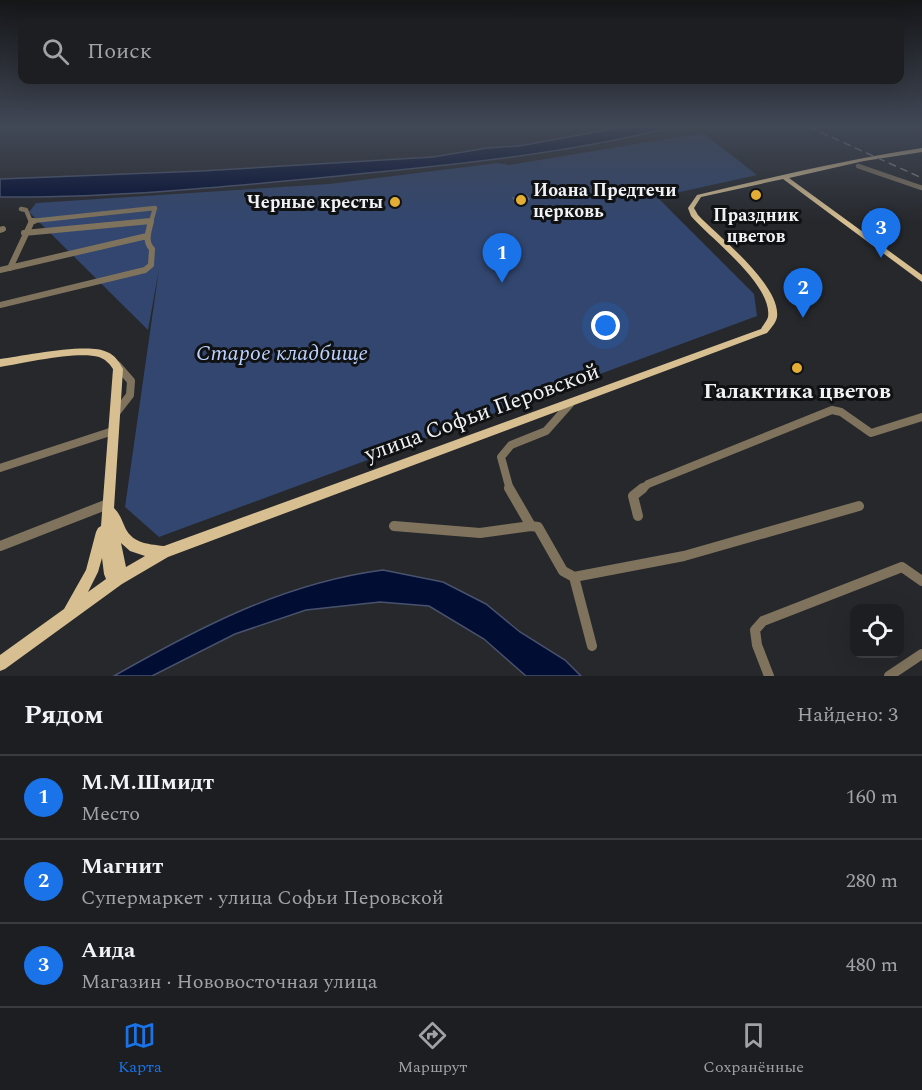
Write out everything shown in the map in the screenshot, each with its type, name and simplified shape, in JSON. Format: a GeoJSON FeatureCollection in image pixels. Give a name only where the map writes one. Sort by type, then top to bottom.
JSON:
{"type":"FeatureCollection","features":[{"type":"Feature","properties":{"kind":"main road","name":"улица Софьи Перовской"},"geometry":{"type":"LineString","coordinates":[[0,664],[117,579],[165,552],[764,331],[772,325],[775,315],[772,300],[759,280],[702,225],[691,208],[699,196],[882,159]]}},
{"type":"Feature","properties":{"kind":"main road","name":"улица Софьи Перовской"},"geometry":{"type":"LineString","coordinates":[[782,179],[888,159]]}},
{"type":"Feature","properties":{"kind":"main road"},"geometry":{"type":"LineString","coordinates":[[845,165],[858,166]]}},
{"type":"Feature","properties":{"kind":"main road"},"geometry":{"type":"LineString","coordinates":[[782,179],[922,279]]}},
{"type":"Feature","properties":{"kind":"main road"},"geometry":{"type":"LineString","coordinates":[[0,363],[82,351],[104,354],[116,364],[118,369],[108,507],[107,559],[111,574],[117,579]]}},
{"type":"Feature","properties":{"kind":"main road"},"geometry":{"type":"LineString","coordinates":[[108,507],[114,514],[122,535],[135,548],[147,552],[165,552]]}},
{"type":"Feature","properties":{"kind":"main road"},"geometry":{"type":"LineString","coordinates":[[67,616],[92,572],[108,507]]}},
{"type":"Feature","properties":{"kind":"street"},"geometry":{"type":"LineString","coordinates":[[858,166],[922,189]]}},
{"type":"Feature","properties":{"kind":"street"},"geometry":{"type":"LineString","coordinates":[[0,305],[144,270],[151,265],[153,249],[148,245],[147,236],[155,208],[32,221]]}},
{"type":"Feature","properties":{"kind":"street"},"geometry":{"type":"LineString","coordinates":[[21,209],[26,210],[32,221]]}},
{"type":"Feature","properties":{"kind":"street"},"geometry":{"type":"LineString","coordinates":[[10,268],[24,233],[32,221]]}},
{"type":"Feature","properties":{"kind":"street"},"geometry":{"type":"LineString","coordinates":[[24,233],[151,221]]}},
{"type":"Feature","properties":{"kind":"street"},"geometry":{"type":"LineString","coordinates":[[0,270],[147,236]]}},
{"type":"Feature","properties":{"kind":"street"},"geometry":{"type":"LineString","coordinates":[[531,526],[523,516],[503,472],[501,457],[511,445],[546,430],[570,404]]}},
{"type":"Feature","properties":{"kind":"street"},"geometry":{"type":"LineString","coordinates":[[638,516],[633,496],[648,484],[832,410],[841,412],[871,433],[922,417]]}},
{"type":"Feature","properties":{"kind":"street"},"geometry":{"type":"LineString","coordinates":[[0,468],[113,431]]}},
{"type":"Feature","properties":{"kind":"street"},"geometry":{"type":"LineString","coordinates":[[394,526],[467,534],[505,534],[531,526],[538,527],[563,571],[574,577],[684,556],[859,506]]}},
{"type":"Feature","properties":{"kind":"street"},"geometry":{"type":"LineString","coordinates":[[0,546],[108,507]]}},
{"type":"Feature","properties":{"kind":"street"},"geometry":{"type":"LineString","coordinates":[[769,676],[757,645],[755,630],[763,621],[902,567],[922,580]]}},
{"type":"Feature","properties":{"kind":"street"},"geometry":{"type":"LineString","coordinates":[[574,577],[592,646]]}},
{"type":"Feature","properties":{"kind":"street"},"geometry":{"type":"LineString","coordinates":[[0,656],[36,637]]}},
{"type":"Feature","properties":{"kind":"street"},"geometry":{"type":"LineString","coordinates":[[890,676],[922,654]]}},
{"type":"Feature","properties":{"kind":"green space","name":"Старое кладбище"},"geometry":{"type":"Polygon","coordinates":[[[548,159],[736,159],[757,175],[657,197],[754,294],[757,316],[159,537],[125,507],[159,269],[148,330],[29,212],[36,203],[329,184],[498,163],[509,165],[548,159]]]}},
{"type":"Feature","properties":{"kind":"shaded area"},"geometry":{"type":"Polygon","coordinates":[[[407,159],[499,159],[175,191],[87,196],[0,197],[0,179],[201,171],[407,159]]]}},
{"type":"Feature","properties":{"kind":"shaded area"},"geometry":{"type":"Polygon","coordinates":[[[383,570],[443,582],[486,604],[520,632],[565,660],[581,676],[526,676],[484,639],[429,606],[380,602],[306,610],[235,634],[152,676],[114,676],[211,624],[277,596],[347,576],[383,570]]]}},
{"type":"Feature","properties":{"kind":"building","name":"Иоана Предтечи церковь"},"geometry":{"type":"Polygon","coordinates":[[[526,195],[529,199],[516,202],[513,198],[526,195]]]}},
{"type":"Feature","properties":{"kind":"railway"},"geometry":{"type":"LineString","coordinates":[[879,159],[922,178]]}},
{"type":"Feature","properties":{"kind":"place","name":"Праздник цветов"},"geometry":{"type":"Point","coordinates":[756,195]}},
{"type":"Feature","properties":{"kind":"place","name":"Иоана Предтечи церковь"},"geometry":{"type":"Point","coordinates":[521,200]}},
{"type":"Feature","properties":{"kind":"place","name":"Черные кресты"},"geometry":{"type":"Point","coordinates":[395,202]}},
{"type":"Feature","properties":{"kind":"place","name":"Аида"},"geometry":{"type":"Point","coordinates":[881,258]}},
{"type":"Feature","properties":{"kind":"place","name":"М.М.Шмидт"},"geometry":{"type":"Point","coordinates":[502,283]}},
{"type":"Feature","properties":{"kind":"place","name":"Магнит"},"geometry":{"type":"Point","coordinates":[803,318]}},
{"type":"Feature","properties":{"kind":"place","name":"Галактика цветов"},"geometry":{"type":"Point","coordinates":[797,368]}}]}
